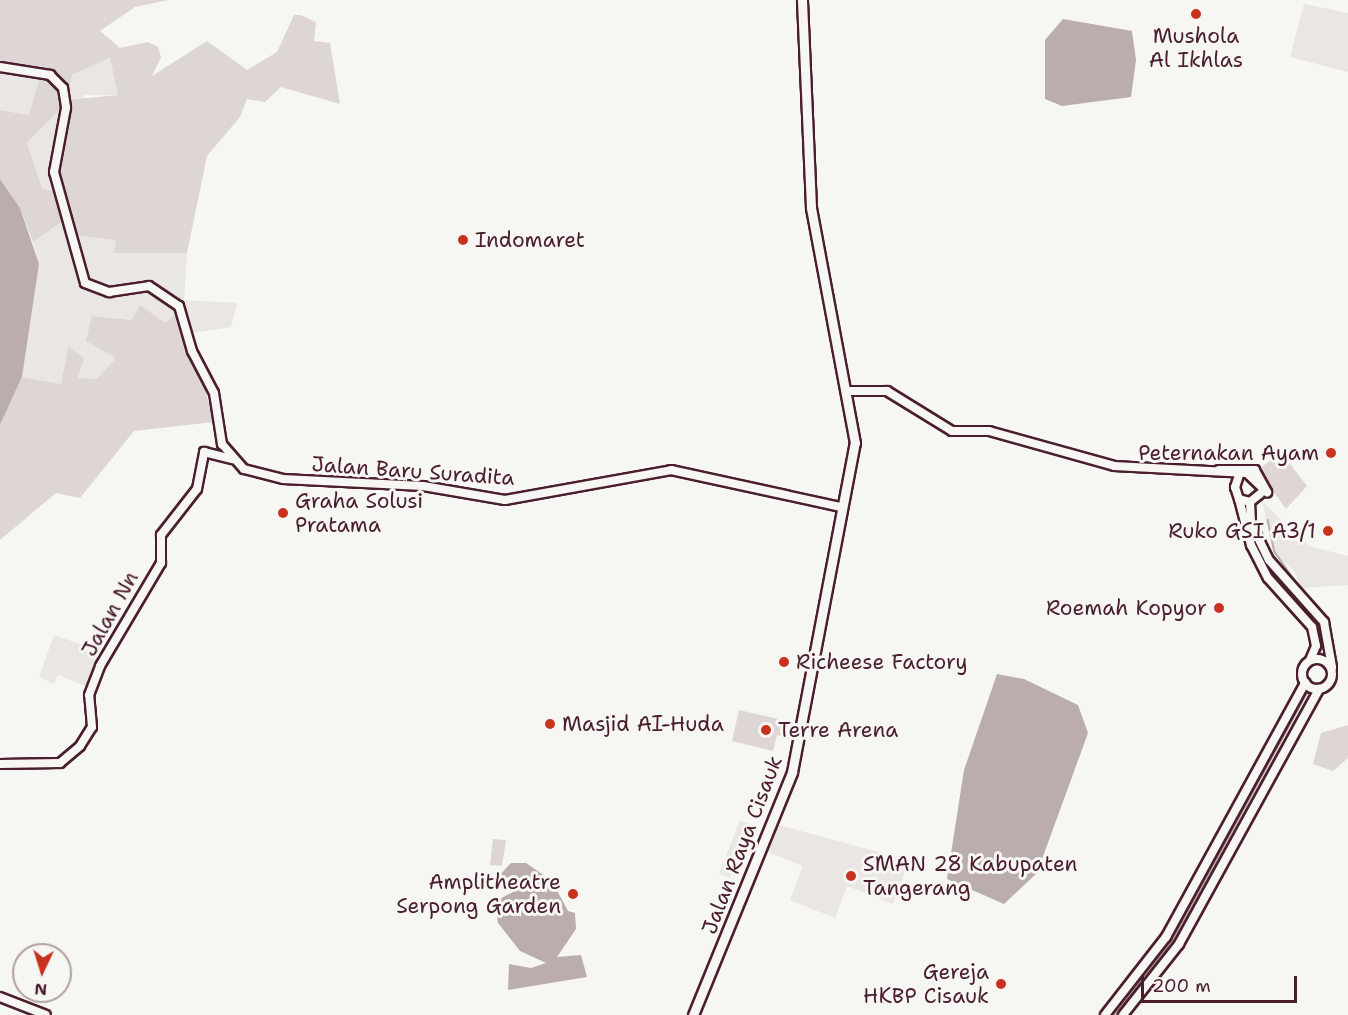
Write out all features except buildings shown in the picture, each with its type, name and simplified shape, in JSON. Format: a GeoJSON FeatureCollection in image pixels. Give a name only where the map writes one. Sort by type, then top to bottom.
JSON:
{"type":"FeatureCollection","features":[{"type":"Feature","properties":{"kind":"main road","name":"Jalan Raya Cisauk"},"geometry":{"type":"LineString","coordinates":[[693,1015],[792,772],[840,507],[856,438],[811,207],[802,0]]}},
{"type":"Feature","properties":{"kind":"main road"},"geometry":{"type":"LineString","coordinates":[[0,67],[50,75],[65,92],[54,172],[85,283],[109,292],[156,287],[179,306],[192,351],[214,393],[219,436],[232,459]]}},
{"type":"Feature","properties":{"kind":"main road","name":"Jalan Baru Suradita"},"geometry":{"type":"LineString","coordinates":[[232,459],[270,477],[423,486],[505,500],[671,470],[840,507]]}},
{"type":"Feature","properties":{"kind":"street"},"geometry":{"type":"LineString","coordinates":[[846,391],[887,391],[952,431],[989,431],[1104,464],[1240,472],[1254,475],[1263,493]]}},
{"type":"Feature","properties":{"kind":"street","name":"Jalan Nn"},"geometry":{"type":"LineString","coordinates":[[0,764],[36,765],[64,762],[86,738],[93,722],[90,692],[100,666],[161,563],[161,535],[197,489],[204,452],[232,459]]}},
{"type":"Feature","properties":{"kind":"street"},"geometry":{"type":"LineString","coordinates":[[1220,471],[1255,470],[1263,493]]}},
{"type":"Feature","properties":{"kind":"street"},"geometry":{"type":"LineString","coordinates":[[1105,1015],[1152,959],[1305,683],[1303,668],[1310,660],[1316,646],[1312,627],[1264,571],[1235,487],[1220,471]]}},
{"type":"Feature","properties":{"kind":"street"},"geometry":{"type":"LineString","coordinates":[[1235,487],[1240,472]]}},
{"type":"Feature","properties":{"kind":"street"},"geometry":{"type":"LineString","coordinates":[[1239,499],[1250,502],[1263,493]]}},
{"type":"Feature","properties":{"kind":"street"},"geometry":{"type":"LineString","coordinates":[[1123,1015],[1164,967],[1319,689],[1330,683],[1332,667],[1324,622],[1269,560],[1251,523],[1250,502]]}},
{"type":"Feature","properties":{"kind":"street"},"geometry":{"type":"LineString","coordinates":[[1310,660],[1325,660],[1332,667]]}},
{"type":"Feature","properties":{"kind":"street"},"geometry":{"type":"LineString","coordinates":[[1305,683],[1319,689]]}},
{"type":"Feature","properties":{"kind":"street"},"geometry":{"type":"LineString","coordinates":[[1192,886],[1205,894]]}},
{"type":"Feature","properties":{"kind":"street"},"geometry":{"type":"LineString","coordinates":[[0,997],[46,1015]]}},
{"type":"Feature","properties":{"kind":"shaded area"},"geometry":{"type":"Polygon","coordinates":[[[0,0],[168,0],[135,7],[100,31],[120,48],[148,42],[158,47],[161,57],[152,76],[207,41],[247,70],[277,52],[294,15],[300,15],[316,22],[314,41],[330,43],[340,104],[281,87],[265,102],[247,99],[240,117],[207,156],[187,253],[114,253],[116,240],[70,235],[65,220],[33,242],[20,208],[0,179],[0,110],[29,115],[43,66],[0,73],[0,0]],[[110,58],[72,75],[68,100],[118,95],[110,58]],[[67,102],[27,143],[42,188],[61,194],[58,140],[67,102]]]}},
{"type":"Feature","properties":{"kind":"shaded area"},"geometry":{"type":"Polygon","coordinates":[[[1304,4],[1348,13],[1348,72],[1290,57],[1304,4]]]}},
{"type":"Feature","properties":{"kind":"shaded area"},"geometry":{"type":"Polygon","coordinates":[[[1063,19],[1132,31],[1136,60],[1131,97],[1062,106],[1045,99],[1045,40],[1063,19]]]}},
{"type":"Feature","properties":{"kind":"shaded area"},"geometry":{"type":"Polygon","coordinates":[[[110,58],[119,95],[84,95],[61,194],[42,188],[27,143],[68,101],[72,75],[110,58]]]}},
{"type":"Feature","properties":{"kind":"shaded area"},"geometry":{"type":"Polygon","coordinates":[[[44,66],[29,115],[0,110],[0,73],[44,66]]]}},
{"type":"Feature","properties":{"kind":"shaded area"},"geometry":{"type":"Polygon","coordinates":[[[0,179],[20,208],[39,264],[22,377],[0,425],[0,179]]]}},
{"type":"Feature","properties":{"kind":"shaded area"},"geometry":{"type":"Polygon","coordinates":[[[66,220],[70,235],[116,240],[115,253],[187,253],[184,300],[237,303],[231,327],[187,334],[165,323],[92,316],[117,358],[97,379],[78,378],[68,347],[61,384],[22,377],[39,264],[33,242],[66,220]]]}},
{"type":"Feature","properties":{"kind":"shaded area"},"geometry":{"type":"Polygon","coordinates":[[[140,305],[165,323],[183,310],[214,422],[134,431],[80,498],[56,493],[0,540],[0,425],[22,377],[61,384],[68,347],[84,358],[78,378],[97,379],[116,358],[86,341],[92,316],[132,320],[140,305]]]}},
{"type":"Feature","properties":{"kind":"shaded area"},"geometry":{"type":"Polygon","coordinates":[[[1281,452],[1307,486],[1286,509],[1258,470],[1281,452]]]}},
{"type":"Feature","properties":{"kind":"shaded area"},"geometry":{"type":"Polygon","coordinates":[[[1262,501],[1309,546],[1348,556],[1348,585],[1301,588],[1294,571],[1275,554],[1262,501]]]}},
{"type":"Feature","properties":{"kind":"shaded area"},"geometry":{"type":"Polygon","coordinates":[[[54,635],[103,652],[90,688],[58,675],[54,684],[39,677],[54,635]]]}},
{"type":"Feature","properties":{"kind":"shaded area"},"geometry":{"type":"Polygon","coordinates":[[[997,674],[1024,679],[1078,705],[1088,733],[1037,873],[1004,904],[947,879],[964,770],[997,674]]]}},
{"type":"Feature","properties":{"kind":"shaded area","name":"Terre Arena"},"geometry":{"type":"Polygon","coordinates":[[[739,710],[799,724],[795,740],[777,735],[773,751],[732,741],[739,710]]]}},
{"type":"Feature","properties":{"kind":"shaded area"},"geometry":{"type":"Polygon","coordinates":[[[1348,725],[1348,758],[1333,771],[1313,764],[1321,733],[1348,725]]]}},
{"type":"Feature","properties":{"kind":"shaded area"},"geometry":{"type":"Polygon","coordinates":[[[740,820],[751,824],[730,878],[719,874],[740,820]]]}},
{"type":"Feature","properties":{"kind":"shaded area","name":"SMAN 28 Kabupaten Tangerang"},"geometry":{"type":"Polygon","coordinates":[[[779,825],[904,859],[908,863],[893,904],[847,886],[835,918],[790,900],[803,866],[768,852],[779,825]]]}},
{"type":"Feature","properties":{"kind":"shaded area"},"geometry":{"type":"Polygon","coordinates":[[[493,839],[506,840],[502,866],[490,865],[493,839]]]}},
{"type":"Feature","properties":{"kind":"shaded area"},"geometry":{"type":"Polygon","coordinates":[[[511,863],[526,863],[552,881],[568,911],[575,913],[576,929],[557,957],[581,955],[587,977],[508,990],[509,964],[531,968],[546,963],[520,951],[498,923],[494,902],[513,892],[508,881],[497,878],[511,863]]]}},
{"type":"Feature","properties":{"kind":"waterway"},"geometry":{"type":"LineString","coordinates":[[1268,520],[1275,552],[1297,584]]}},
{"type":"Feature","properties":{"kind":"waterway"},"geometry":{"type":"LineString","coordinates":[[1314,616],[1322,657]]}},
{"type":"Feature","properties":{"kind":"waterway"},"geometry":{"type":"LineString","coordinates":[[1115,1015],[1174,938],[1307,693]]}},
{"type":"Feature","properties":{"kind":"place","name":"Mushola Al Ikhlas"},"geometry":{"type":"Point","coordinates":[1196,14]}},
{"type":"Feature","properties":{"kind":"place","name":"Indomaret"},"geometry":{"type":"Point","coordinates":[463,240]}},
{"type":"Feature","properties":{"kind":"place","name":"Peternakan Ayam"},"geometry":{"type":"Point","coordinates":[1331,453]}},
{"type":"Feature","properties":{"kind":"place","name":"Graha Solusi Pratama"},"geometry":{"type":"Point","coordinates":[283,513]}},
{"type":"Feature","properties":{"kind":"place","name":"Ruko GSI A3/1"},"geometry":{"type":"Point","coordinates":[1328,531]}},
{"type":"Feature","properties":{"kind":"place","name":"Roemah Kopyor"},"geometry":{"type":"Point","coordinates":[1219,608]}},
{"type":"Feature","properties":{"kind":"place","name":"Richeese Factory"},"geometry":{"type":"Point","coordinates":[784,662]}},
{"type":"Feature","properties":{"kind":"place","name":"Masjid AI-Huda"},"geometry":{"type":"Point","coordinates":[550,724]}},
{"type":"Feature","properties":{"kind":"place","name":"Terre Arena"},"geometry":{"type":"Point","coordinates":[766,730]}},
{"type":"Feature","properties":{"kind":"place","name":"SMAN 28 Kabupaten Tangerang"},"geometry":{"type":"Point","coordinates":[851,876]}},
{"type":"Feature","properties":{"kind":"place","name":"Amplitheatre Serpong Garden"},"geometry":{"type":"Point","coordinates":[573,894]}},
{"type":"Feature","properties":{"kind":"place","name":"Gereja HKBP Cisauk"},"geometry":{"type":"Point","coordinates":[1001,984]}}]}
